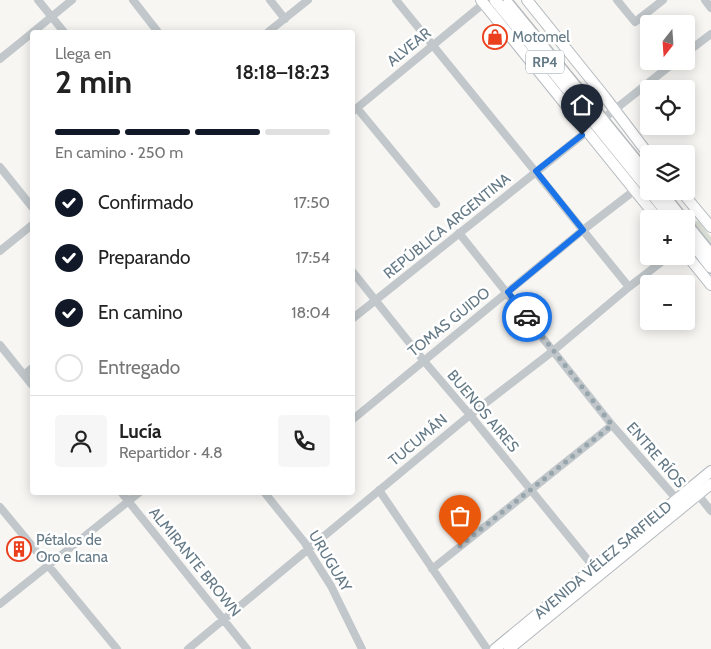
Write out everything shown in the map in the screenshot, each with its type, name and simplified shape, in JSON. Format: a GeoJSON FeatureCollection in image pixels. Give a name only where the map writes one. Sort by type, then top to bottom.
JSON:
{"type":"FeatureCollection","features":[{"type":"Feature","properties":{"kind":"main road","name":"RP4"},"geometry":{"type":"LineString","coordinates":[[495,0],[640,180]]}},
{"type":"Feature","properties":{"kind":"main road","name":"RP4"},"geometry":{"type":"LineString","coordinates":[[505,0],[595,125],[640,168]]}},
{"type":"Feature","properties":{"kind":"main road"},"geometry":{"type":"LineString","coordinates":[[528,0],[642,145]]}},
{"type":"Feature","properties":{"kind":"main road"},"geometry":{"type":"LineString","coordinates":[[482,2],[595,125],[635,190],[651,210]]}},
{"type":"Feature","properties":{"kind":"main road","name":"RP4"},"geometry":{"type":"LineString","coordinates":[[656,200],[665,210]]}},
{"type":"Feature","properties":{"kind":"main road"},"geometry":{"type":"LineString","coordinates":[[667,200],[675,210]]}},
{"type":"Feature","properties":{"kind":"main road"},"geometry":{"type":"LineString","coordinates":[[689,200],[711,226]]}},
{"type":"Feature","properties":{"kind":"main road"},"geometry":{"type":"LineString","coordinates":[[695,235],[711,254]]}},
{"type":"Feature","properties":{"kind":"main road"},"geometry":{"type":"LineString","coordinates":[[695,247],[711,267]]}},
{"type":"Feature","properties":{"kind":"main road"},"geometry":{"type":"LineString","coordinates":[[695,265],[711,285]]}},
{"type":"Feature","properties":{"kind":"main road","name":"AVENIDA VÉLEZ SARFIELD"},"geometry":{"type":"LineString","coordinates":[[495,649],[512,645],[597,571],[695,490],[711,471]]}},
{"type":"Feature","properties":{"kind":"main road","name":"AVENIDA VÉLEZ SARFIELD"},"geometry":{"type":"LineString","coordinates":[[695,490],[711,484]]}},
{"type":"Feature","properties":{"kind":"street"},"geometry":{"type":"LineString","coordinates":[[38,0],[62,30]]}},
{"type":"Feature","properties":{"kind":"street"},"geometry":{"type":"LineString","coordinates":[[37,30],[72,0]]}},
{"type":"Feature","properties":{"kind":"street"},"geometry":{"type":"LineString","coordinates":[[133,0],[156,30]]}},
{"type":"Feature","properties":{"kind":"street"},"geometry":{"type":"LineString","coordinates":[[270,0],[285,19]]}},
{"type":"Feature","properties":{"kind":"street"},"geometry":{"type":"LineString","coordinates":[[271,30],[308,0]]}},
{"type":"Feature","properties":{"kind":"street"},"geometry":{"type":"LineString","coordinates":[[396,0],[629,287]]}},
{"type":"Feature","properties":{"kind":"street"},"geometry":{"type":"LineString","coordinates":[[617,0],[635,22],[663,0]]}},
{"type":"Feature","properties":{"kind":"street"},"geometry":{"type":"LineString","coordinates":[[705,0],[711,8]]}},
{"type":"Feature","properties":{"kind":"street","name":"ALVEAR"},"geometry":{"type":"LineString","coordinates":[[355,110],[434,45],[482,2]]}},
{"type":"Feature","properties":{"kind":"street"},"geometry":{"type":"LineString","coordinates":[[695,46],[711,34]]}},
{"type":"Feature","properties":{"kind":"street"},"geometry":{"type":"LineString","coordinates":[[0,59],[30,35]]}},
{"type":"Feature","properties":{"kind":"street","name":"REPÚBLICA ARGENTINA"},"geometry":{"type":"LineString","coordinates":[[355,318],[665,70]]}},
{"type":"Feature","properties":{"kind":"street"},"geometry":{"type":"LineString","coordinates":[[355,110],[436,204]]}},
{"type":"Feature","properties":{"kind":"street"},"geometry":{"type":"LineString","coordinates":[[0,167],[30,204]]}},
{"type":"Feature","properties":{"kind":"street","name":"TOMAS GUIDO"},"geometry":{"type":"LineString","coordinates":[[355,418],[583,230],[635,190]]}},
{"type":"Feature","properties":{"kind":"street"},"geometry":{"type":"LineString","coordinates":[[0,251],[30,226]]}},
{"type":"Feature","properties":{"kind":"street","name":"ENTRE RÍOS"},"geometry":{"type":"LineString","coordinates":[[460,233],[612,425],[680,503]]}},
{"type":"Feature","properties":{"kind":"street","name":"TUCUMÁN"},"geometry":{"type":"LineString","coordinates":[[188,649],[470,415],[553,351],[657,265]]}},
{"type":"Feature","properties":{"kind":"street","name":"BUENOS AIRES"},"geometry":{"type":"LineString","coordinates":[[355,275],[597,571]]}},
{"type":"Feature","properties":{"kind":"street"},"geometry":{"type":"LineString","coordinates":[[0,345],[30,382]]}},
{"type":"Feature","properties":{"kind":"street"},"geometry":{"type":"LineString","coordinates":[[24,375],[30,370]]}},
{"type":"Feature","properties":{"kind":"street"},"geometry":{"type":"LineString","coordinates":[[432,569],[612,425]]}},
{"type":"Feature","properties":{"kind":"street"},"geometry":{"type":"LineString","coordinates":[[380,490],[487,649]]}},
{"type":"Feature","properties":{"kind":"street"},"geometry":{"type":"LineString","coordinates":[[695,490],[711,511]]}},
{"type":"Feature","properties":{"kind":"street","name":"ALMIRANTE BROWN"},"geometry":{"type":"LineString","coordinates":[[123,495],[247,649]]}},
{"type":"Feature","properties":{"kind":"street"},"geometry":{"type":"LineString","coordinates":[[0,604],[137,495]]}},
{"type":"Feature","properties":{"kind":"street","name":"URUGUAY"},"geometry":{"type":"LineString","coordinates":[[266,495],[305,543],[331,586],[362,649]]}},
{"type":"Feature","properties":{"kind":"street"},"geometry":{"type":"LineString","coordinates":[[0,507],[117,649]]}},
{"type":"Feature","properties":{"kind":"shaded area"},"geometry":{"type":"Polygon","coordinates":[[[671,200],[675,200],[683,210],[679,210],[671,200]]]}},
{"type":"Feature","properties":{"kind":"shaded area"},"geometry":{"type":"Polygon","coordinates":[[[698,221],[711,237],[711,249],[695,229],[695,222],[698,221]]]}},
{"type":"Feature","properties":{"kind":"way so far"},"geometry":{"type":"LineString","coordinates":[[460,546],[612,425],[527,317]]}},
{"type":"Feature","properties":{"kind":"place","name":"Motomel"},"geometry":{"type":"Point","coordinates":[495,37]}},
{"type":"Feature","properties":{"kind":"place","name":"Pétalos de Oro e Icana"},"geometry":{"type":"Point","coordinates":[19,549]}},
{"type":"Feature","properties":{"kind":"route"},"geometry":{"type":"LineString","coordinates":[[527,317],[508,292],[583,230],[536,171],[582,135]]}}]}
